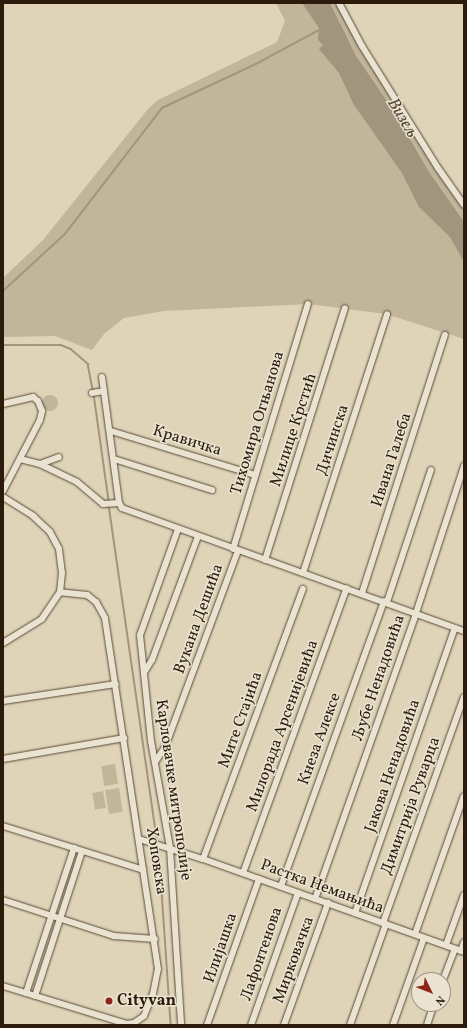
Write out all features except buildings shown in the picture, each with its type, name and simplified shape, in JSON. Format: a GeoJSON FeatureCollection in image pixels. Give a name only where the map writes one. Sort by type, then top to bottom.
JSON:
{"type":"FeatureCollection","features":[{"type":"Feature","properties":{"kind":"street"},"geometry":{"type":"LineString","coordinates":[[339,3],[362,46],[438,168],[464,205]]}},
{"type":"Feature","properties":{"kind":"street","name":"Тихомира Огњанова"},"geometry":{"type":"LineString","coordinates":[[235,550],[308,304]]}},
{"type":"Feature","properties":{"kind":"street","name":"Милице Крстић"},"geometry":{"type":"LineString","coordinates":[[265,560],[345,308]]}},
{"type":"Feature","properties":{"kind":"street","name":"Дичинска"},"geometry":{"type":"LineString","coordinates":[[303,573],[386,314]]}},
{"type":"Feature","properties":{"kind":"street","name":"Ивана Галеба"},"geometry":{"type":"LineString","coordinates":[[362,593],[446,335]]}},
{"type":"Feature","properties":{"kind":"street"},"geometry":{"type":"LineString","coordinates":[[102,377],[111,431],[118,505]]}},
{"type":"Feature","properties":{"kind":"street"},"geometry":{"type":"LineString","coordinates":[[94,393],[104,391]]}},
{"type":"Feature","properties":{"kind":"street"},"geometry":{"type":"LineString","coordinates":[[3,404],[33,397],[42,408],[40,420],[3,491]]}},
{"type":"Feature","properties":{"kind":"street","name":"Кравичка"},"geometry":{"type":"LineString","coordinates":[[111,431],[256,476]]}},
{"type":"Feature","properties":{"kind":"street"},"geometry":{"type":"LineString","coordinates":[[40,464],[59,457]]}},
{"type":"Feature","properties":{"kind":"street"},"geometry":{"type":"LineString","coordinates":[[20,459],[40,464],[77,482],[106,505],[118,505],[235,550],[362,593],[455,628],[463,629]]}},
{"type":"Feature","properties":{"kind":"street"},"geometry":{"type":"LineString","coordinates":[[114,459],[212,490]]}},
{"type":"Feature","properties":{"kind":"street","name":"Љубе Ненадовића"},"geometry":{"type":"LineString","coordinates":[[315,899],[416,613],[464,466]]}},
{"type":"Feature","properties":{"kind":"street"},"geometry":{"type":"LineString","coordinates":[[385,602],[431,470]]}},
{"type":"Feature","properties":{"kind":"street"},"geometry":{"type":"LineString","coordinates":[[3,497],[33,516],[50,532],[61,557],[60,592],[42,619],[3,644]]}},
{"type":"Feature","properties":{"kind":"street","name":"Карловачке митрополије"},"geometry":{"type":"LineString","coordinates":[[178,529],[140,631],[155,762],[170,848],[181,1025]]}},
{"type":"Feature","properties":{"kind":"street"},"geometry":{"type":"LineString","coordinates":[[145,671],[152,660],[198,536]]}},
{"type":"Feature","properties":{"kind":"street","name":"Вукана Дешића"},"geometry":{"type":"LineString","coordinates":[[155,762],[165,747],[235,550]]}},
{"type":"Feature","properties":{"kind":"street","name":"Милорада Арсенијевића"},"geometry":{"type":"LineString","coordinates":[[242,873],[347,588]]}},
{"type":"Feature","properties":{"kind":"street","name":"Мите Стајића"},"geometry":{"type":"LineString","coordinates":[[203,859],[302,589]]}},
{"type":"Feature","properties":{"kind":"street","name":"Хоповска"},"geometry":{"type":"LineString","coordinates":[[3,986],[120,1023],[134,1024],[144,1016],[153,994],[158,970],[155,940],[143,870],[142,840],[105,618],[98,605],[84,594],[60,592]]}},
{"type":"Feature","properties":{"kind":"street","name":"Кнеза Алексе"},"geometry":{"type":"LineString","coordinates":[[281,886],[385,602]]}},
{"type":"Feature","properties":{"kind":"street","name":"Јакова Ненадовића"},"geometry":{"type":"LineString","coordinates":[[355,913],[455,628]]}},
{"type":"Feature","properties":{"kind":"street"},"geometry":{"type":"LineString","coordinates":[[3,701],[116,684]]}},
{"type":"Feature","properties":{"kind":"street","name":"Димитрија Руварца"},"geometry":{"type":"LineString","coordinates":[[350,1025],[464,697]]}},
{"type":"Feature","properties":{"kind":"street"},"geometry":{"type":"LineString","coordinates":[[3,758],[124,738]]}},
{"type":"Feature","properties":{"kind":"street"},"geometry":{"type":"LineString","coordinates":[[414,934],[464,796]]}},
{"type":"Feature","properties":{"kind":"street"},"geometry":{"type":"LineString","coordinates":[[3,826],[143,870]]}},
{"type":"Feature","properties":{"kind":"street","name":"Растка Немањића"},"geometry":{"type":"LineString","coordinates":[[142,840],[203,859],[460,950]]}},
{"type":"Feature","properties":{"kind":"street"},"geometry":{"type":"LineString","coordinates":[[26,993],[74,848]]}},
{"type":"Feature","properties":{"kind":"street"},"geometry":{"type":"LineString","coordinates":[[35,996],[82,851]]}},
{"type":"Feature","properties":{"kind":"street","name":"Илијашка"},"geometry":{"type":"LineString","coordinates":[[207,1025],[259,879]]}},
{"type":"Feature","properties":{"kind":"street","name":"Лафонтенова"},"geometry":{"type":"LineString","coordinates":[[251,1025],[298,892]]}},
{"type":"Feature","properties":{"kind":"street"},"geometry":{"type":"LineString","coordinates":[[446,945],[464,894]]}},
{"type":"Feature","properties":{"kind":"street"},"geometry":{"type":"LineString","coordinates":[[3,900],[125,938],[155,940]]}},
{"type":"Feature","properties":{"kind":"street","name":"Мирковачка"},"geometry":{"type":"LineString","coordinates":[[284,1025],[328,903]]}},
{"type":"Feature","properties":{"kind":"street"},"geometry":{"type":"LineString","coordinates":[[393,1025],[424,938]]}},
{"type":"Feature","properties":{"kind":"street"},"geometry":{"type":"LineString","coordinates":[[448,972],[464,942]]}},
{"type":"Feature","properties":{"kind":"street"},"geometry":{"type":"LineString","coordinates":[[427,1025],[431,1012]]}},
{"type":"Feature","properties":{"kind":"shaded area"},"geometry":{"type":"Polygon","coordinates":[[[276,3],[339,3],[464,208],[464,339],[386,314],[308,304],[164,311],[124,318],[104,334],[92,350],[55,336],[3,337],[3,278],[43,240],[148,109],[158,100],[277,42],[285,21],[276,3]]]}},
{"type":"Feature","properties":{"kind":"shaded area"},"geometry":{"type":"Polygon","coordinates":[[[302,3],[330,3],[356,56],[393,110],[429,172],[464,222],[464,262],[450,237],[419,207],[402,173],[354,105],[339,73],[319,49],[323,45],[318,40],[319,28],[302,3]]]}},
{"type":"Feature","properties":{"kind":"shaded area"},"geometry":{"type":"Polygon","coordinates":[[[50,395],[56,397],[58,403],[56,409],[50,411],[44,409],[42,403],[44,397],[50,395]]]}},
{"type":"Feature","properties":{"kind":"shaded area"},"geometry":{"type":"Polygon","coordinates":[[[115,764],[118,784],[104,786],[101,766],[115,764]]]}},
{"type":"Feature","properties":{"kind":"shaded area"},"geometry":{"type":"Polygon","coordinates":[[[119,788],[123,812],[109,814],[105,790],[119,788]]]}},
{"type":"Feature","properties":{"kind":"shaded area"},"geometry":{"type":"Polygon","coordinates":[[[103,791],[106,808],[95,810],[92,793],[103,791]]]}},
{"type":"Feature","properties":{"kind":"waterway"},"geometry":{"type":"LineString","coordinates":[[3,291],[65,234],[162,108],[260,62],[319,30]]}},
{"type":"Feature","properties":{"kind":"waterway"},"geometry":{"type":"LineString","coordinates":[[3,345],[61,345],[71,349],[88,364],[93,390]]}},
{"type":"Feature","properties":{"kind":"waterway"},"geometry":{"type":"LineString","coordinates":[[94,394],[109,501]]}},
{"type":"Feature","properties":{"kind":"waterway"},"geometry":{"type":"LineString","coordinates":[[109,505],[158,844]]}},
{"type":"Feature","properties":{"kind":"waterway"},"geometry":{"type":"LineString","coordinates":[[159,847],[171,1025]]}},
{"type":"Feature","properties":{"kind":"place","name":"Cityvan"},"geometry":{"type":"Point","coordinates":[109,1001]}},
{"type":"Feature","properties":{"kind":"water label","name":"Визељ"},"geometry":{"type":"Point","coordinates":[402,118]}}]}
